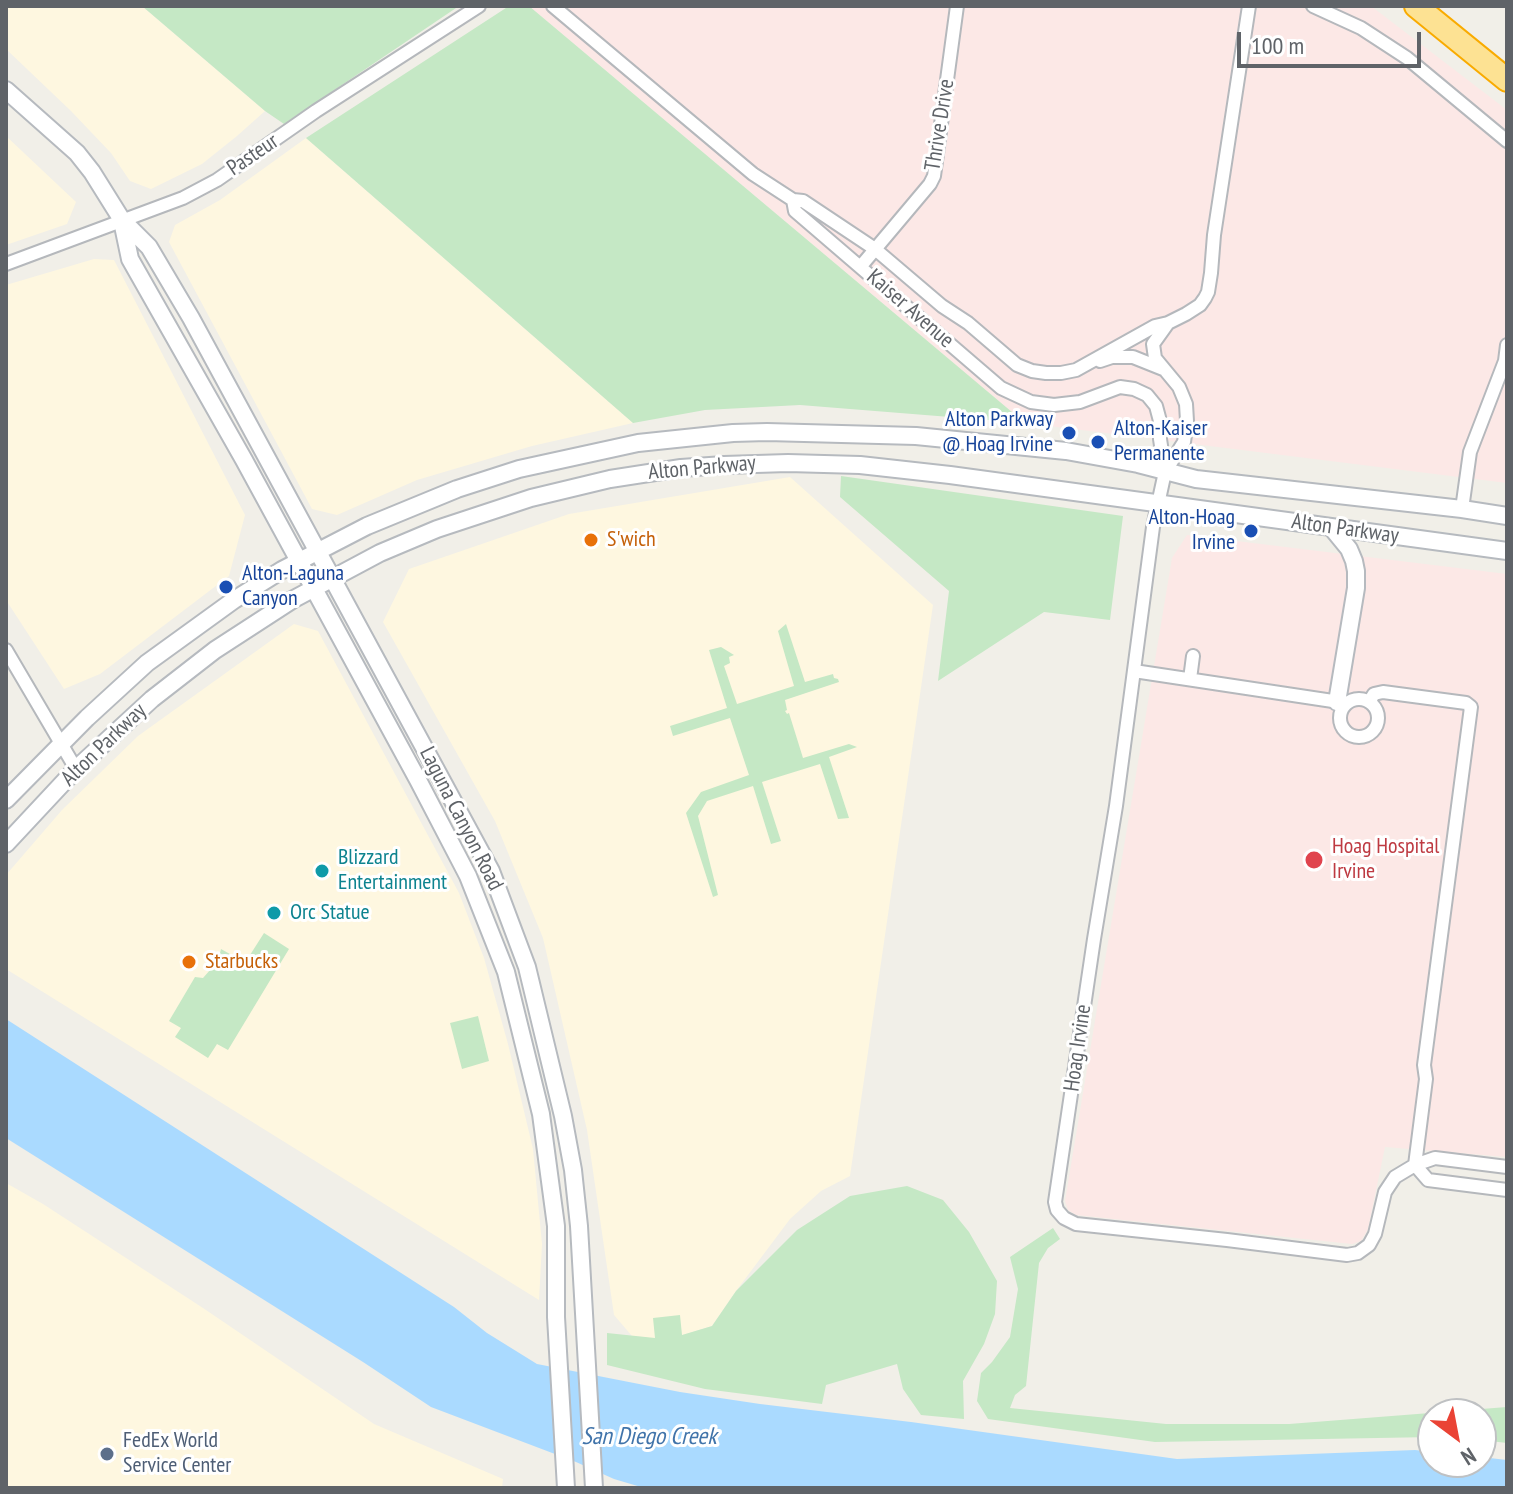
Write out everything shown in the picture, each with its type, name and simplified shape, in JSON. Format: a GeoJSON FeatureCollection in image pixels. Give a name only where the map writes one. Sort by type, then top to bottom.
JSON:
{"type":"FeatureCollection","features":[{"type":"Feature","properties":{"kind":"highway"},"geometry":{"type":"LineString","coordinates":[[1416,6],[1507,80]]}},
{"type":"Feature","properties":{"kind":"main road","name":"Laguna Canyon Road"},"geometry":{"type":"LineString","coordinates":[[6,90],[77,153],[122,220],[156,258],[491,871],[527,967],[561,1104],[573,1170],[594,1483]]}},
{"type":"Feature","properties":{"kind":"main road","name":"Laguna Canyon Road"},"geometry":{"type":"LineString","coordinates":[[122,220],[130,259],[418,780],[468,876],[506,972],[541,1114],[556,1226],[557,1348],[566,1488]]}},
{"type":"Feature","properties":{"kind":"main road","name":"Alton Parkway"},"geometry":{"type":"LineString","coordinates":[[6,800],[116,691],[166,648],[234,600],[299,561],[396,513],[457,489],[509,472],[638,443],[733,433],[916,436],[1066,451],[1138,464],[1195,479],[1507,516]]}},
{"type":"Feature","properties":{"kind":"main road","name":"Alton Parkway"},"geometry":{"type":"LineString","coordinates":[[6,844],[76,769],[152,699],[193,665],[259,620],[313,588],[407,541],[499,507],[590,483],[681,468],[788,463],[860,465],[1507,551]]}},
{"type":"Feature","properties":{"kind":"main road"},"geometry":{"type":"LineString","coordinates":[[1331,527],[1349,549],[1356,571],[1342,702]]}},
{"type":"Feature","properties":{"kind":"street","name":"Pasteur"},"geometry":{"type":"LineString","coordinates":[[6,264],[183,198],[217,180],[316,111],[479,6]]}},
{"type":"Feature","properties":{"kind":"street","name":"Kaiser Avenue"},"geometry":{"type":"LineString","coordinates":[[553,6],[753,174],[793,200],[803,201],[875,249],[1017,365],[1032,371],[1061,373],[1076,370],[1155,326],[1168,323],[1200,305],[1208,292],[1249,6]]}},
{"type":"Feature","properties":{"kind":"street","name":"Thrive Drive"},"geometry":{"type":"LineString","coordinates":[[861,266],[934,176],[957,6]]}},
{"type":"Feature","properties":{"kind":"street"},"geometry":{"type":"LineString","coordinates":[[1313,6],[1361,28],[1407,58],[1507,141]]}},
{"type":"Feature","properties":{"kind":"street","name":"Kaiser Avenue"},"geometry":{"type":"LineString","coordinates":[[793,200],[795,211],[1001,388],[1031,402],[1066,405],[1120,387],[1147,395],[1156,406],[1160,421],[1165,472]]}},
{"type":"Feature","properties":{"kind":"street"},"geometry":{"type":"LineString","coordinates":[[1165,472],[1184,442],[1187,421],[1186,404],[1179,387],[1155,358],[1153,344],[1168,323]]}},
{"type":"Feature","properties":{"kind":"street"},"geometry":{"type":"LineString","coordinates":[[1462,509],[1470,452],[1505,361],[1507,345]]}},
{"type":"Feature","properties":{"kind":"street","name":"Kaiser Avenue"},"geometry":{"type":"LineString","coordinates":[[1089,363],[1112,357],[1133,357],[1165,370]]}},
{"type":"Feature","properties":{"kind":"street","name":"Hoag Irvine"},"geometry":{"type":"LineString","coordinates":[[1165,472],[1153,527],[1116,806],[1055,1202],[1057,1210],[1068,1222],[1076,1224],[1347,1255],[1358,1253],[1369,1245],[1375,1234],[1385,1192],[1395,1177],[1415,1165]]}},
{"type":"Feature","properties":{"kind":"street"},"geometry":{"type":"LineString","coordinates":[[6,650],[76,769]]}},
{"type":"Feature","properties":{"kind":"street"},"geometry":{"type":"LineString","coordinates":[[1190,679],[1193,656]]}},
{"type":"Feature","properties":{"kind":"street"},"geometry":{"type":"LineString","coordinates":[[1134,671],[1342,702],[1358,699],[1369,702],[1377,712],[1377,724],[1369,734],[1357,737],[1345,732],[1341,727],[1342,702]]}},
{"type":"Feature","properties":{"kind":"street"},"geometry":{"type":"LineString","coordinates":[[1369,702],[1374,694],[1383,692],[1466,703],[1471,707],[1424,1065],[1426,1079],[1415,1165],[1428,1180],[1507,1190]]}},
{"type":"Feature","properties":{"kind":"street"},"geometry":{"type":"LineString","coordinates":[[1415,1165],[1435,1158],[1507,1167]]}},
{"type":"Feature","properties":{"kind":"shaded area"},"geometry":{"type":"Polygon","coordinates":[[[6,6],[142,6],[265,111],[202,164],[151,189],[130,181],[111,153],[6,49],[6,6]]]}},
{"type":"Feature","properties":{"kind":"shaded area"},"geometry":{"type":"Polygon","coordinates":[[[529,6],[1371,6],[1507,110],[1507,483],[1025,423],[529,6]]]}},
{"type":"Feature","properties":{"kind":"shaded area"},"geometry":{"type":"Polygon","coordinates":[[[6,136],[76,202],[67,224],[6,245],[6,136]]]}},
{"type":"Feature","properties":{"kind":"shaded area"},"geometry":{"type":"Polygon","coordinates":[[[306,138],[633,423],[532,446],[417,480],[337,515],[312,509],[169,242],[175,225],[220,200],[306,138]]]}},
{"type":"Feature","properties":{"kind":"shaded area"},"geometry":{"type":"Polygon","coordinates":[[[94,259],[114,260],[245,515],[229,576],[100,674],[64,689],[6,600],[6,285],[94,259]]]}},
{"type":"Feature","properties":{"kind":"shaded area"},"geometry":{"type":"Polygon","coordinates":[[[790,477],[933,605],[850,1176],[821,1191],[790,1219],[712,1326],[666,1340],[632,1336],[614,1315],[587,1130],[543,938],[495,821],[383,622],[409,569],[569,514],[790,477]]]}},
{"type":"Feature","properties":{"kind":"shaded area","name":"Hoag Hospital Irvine"},"geometry":{"type":"Polygon","coordinates":[[[1187,535],[1507,574],[1507,1157],[1385,1147],[1368,1229],[1361,1241],[1352,1244],[1076,1215],[1068,1210],[1065,1201],[1172,558],[1187,535]]]}},
{"type":"Feature","properties":{"kind":"shaded area","name":"Blizzard Entertainment"},"geometry":{"type":"Polygon","coordinates":[[[294,624],[318,631],[459,893],[484,958],[533,1149],[542,1244],[539,1300],[6,969],[6,875],[62,810],[138,736],[294,624]]]}},
{"type":"Feature","properties":{"kind":"shaded area","name":"FedEx World Service Center"},"geometry":{"type":"Polygon","coordinates":[[[6,1183],[203,1308],[374,1424],[503,1479],[502,1488],[6,1488],[6,1183]]]}},
{"type":"Feature","properties":{"kind":"green space"},"geometry":{"type":"Polygon","coordinates":[[[142,6],[459,6],[284,124],[142,6]]]}},
{"type":"Feature","properties":{"kind":"green space"},"geometry":{"type":"Polygon","coordinates":[[[509,6],[529,6],[1025,423],[800,405],[705,410],[633,423],[306,138],[509,6]]]}},
{"type":"Feature","properties":{"kind":"green space"},"geometry":{"type":"Polygon","coordinates":[[[841,476],[1123,516],[1110,620],[1044,612],[938,681],[949,591],[840,497],[841,476]]]}},
{"type":"Feature","properties":{"kind":"green space"},"geometry":{"type":"Polygon","coordinates":[[[786,624],[805,682],[833,674],[839,682],[785,700],[785,711],[789,713],[803,758],[849,744],[857,747],[829,757],[849,818],[838,819],[820,764],[762,782],[781,841],[771,844],[753,786],[707,801],[698,816],[718,895],[713,897],[686,813],[701,792],[749,775],[730,718],[673,736],[670,726],[727,708],[709,650],[721,647],[734,655],[729,657],[730,663],[724,666],[737,704],[794,686],[778,631],[786,624]]]}},
{"type":"Feature","properties":{"kind":"green space"},"geometry":{"type":"Polygon","coordinates":[[[264,933],[289,949],[228,1050],[217,1044],[208,1058],[175,1037],[181,1028],[169,1021],[195,977],[203,978],[218,961],[221,949],[244,959],[264,933]]]}},
{"type":"Feature","properties":{"kind":"green space"},"geometry":{"type":"Polygon","coordinates":[[[478,1016],[489,1061],[462,1069],[450,1023],[478,1016]]]}},
{"type":"Feature","properties":{"kind":"green space"},"geometry":{"type":"Polygon","coordinates":[[[907,1186],[943,1200],[969,1232],[997,1281],[995,1314],[984,1344],[963,1381],[964,1419],[921,1415],[903,1389],[897,1364],[826,1385],[822,1404],[705,1389],[607,1365],[607,1333],[655,1338],[653,1318],[680,1315],[682,1335],[712,1326],[736,1291],[797,1230],[850,1196],[907,1186]]]}},
{"type":"Feature","properties":{"kind":"green space"},"geometry":{"type":"Polygon","coordinates":[[[1053,1228],[1060,1239],[1048,1248],[1039,1263],[1026,1386],[1015,1395],[1010,1408],[1166,1424],[1289,1424],[1417,1414],[1417,1437],[1155,1442],[988,1419],[977,1401],[981,1373],[1010,1337],[1018,1289],[1010,1257],[1053,1228]]]}},
{"type":"Feature","properties":{"kind":"green space"},"geometry":{"type":"Polygon","coordinates":[[[1507,1407],[1507,1443],[1497,1442],[1497,1408],[1507,1407]]]}},
{"type":"Feature","properties":{"kind":"water","name":"San Diego Creek"},"geometry":{"type":"Polygon","coordinates":[[[6,1019],[454,1307],[487,1333],[537,1364],[760,1404],[1177,1459],[1415,1450],[1417,1478],[1497,1478],[1497,1459],[1507,1460],[1507,1488],[641,1487],[431,1407],[6,1138],[6,1019]]]}},
{"type":"Feature","properties":{"kind":"place","name":"Alton Parkway @ Hoag Irvine"},"geometry":{"type":"Point","coordinates":[1069,433]}},
{"type":"Feature","properties":{"kind":"place","name":"Alton-Kaiser Permanente"},"geometry":{"type":"Point","coordinates":[1098,442]}},
{"type":"Feature","properties":{"kind":"place","name":"Alton-Hoag Irvine"},"geometry":{"type":"Point","coordinates":[1251,531]}},
{"type":"Feature","properties":{"kind":"place","name":"S'wich"},"geometry":{"type":"Point","coordinates":[591,540]}},
{"type":"Feature","properties":{"kind":"place","name":"Alton-Laguna Canyon"},"geometry":{"type":"Point","coordinates":[226,587]}},
{"type":"Feature","properties":{"kind":"place","name":"Hoag Hospital Irvine"},"geometry":{"type":"Point","coordinates":[1314,860]}},
{"type":"Feature","properties":{"kind":"place","name":"Blizzard Entertainment"},"geometry":{"type":"Point","coordinates":[322,871]}},
{"type":"Feature","properties":{"kind":"place","name":"Orc Statue"},"geometry":{"type":"Point","coordinates":[274,913]}},
{"type":"Feature","properties":{"kind":"place","name":"Starbucks"},"geometry":{"type":"Point","coordinates":[189,962]}},
{"type":"Feature","properties":{"kind":"place","name":"FedEx World Service Center"},"geometry":{"type":"Point","coordinates":[107,1454]}}]}
